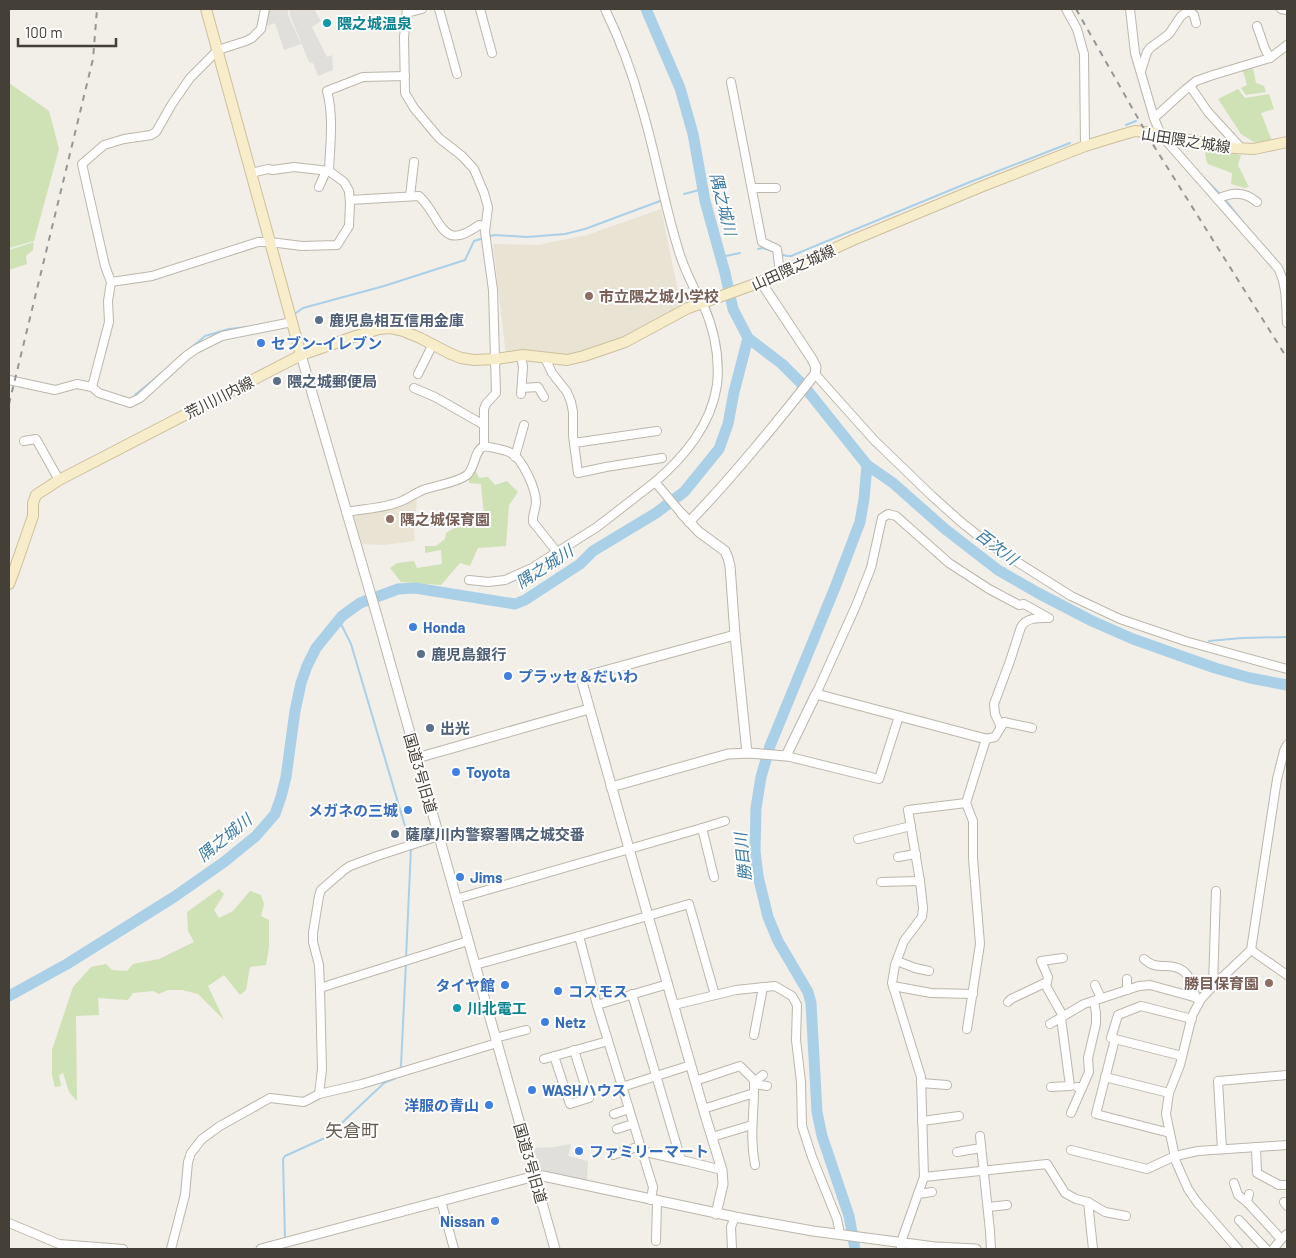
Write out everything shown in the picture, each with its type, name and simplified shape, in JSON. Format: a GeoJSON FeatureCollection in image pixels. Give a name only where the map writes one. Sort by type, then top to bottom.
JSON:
{"type":"FeatureCollection","features":[{"type":"Feature","properties":{"kind":"main road"},"geometry":{"type":"LineString","coordinates":[[206,9],[301,355]]}},
{"type":"Feature","properties":{"kind":"main road","name":"山田隈之城線"},"geometry":{"type":"LineString","coordinates":[[301,355],[356,336],[390,328],[403,331],[461,358],[474,360],[521,356],[567,360],[602,351],[625,342],[675,315],[704,302],[758,283],[853,240],[983,186],[1121,134],[1136,132],[1161,134],[1204,143],[1254,149],[1287,142]]}},
{"type":"Feature","properties":{"kind":"main road","name":"荒川川内線"},"geometry":{"type":"LineString","coordinates":[[9,584],[33,516],[33,503],[36,495],[59,480],[301,355]]}},
{"type":"Feature","properties":{"kind":"street"},"geometry":{"type":"LineString","coordinates":[[92,386],[109,322],[108,301],[111,282],[105,266],[82,164],[104,145],[124,139],[151,135],[156,132],[190,78],[218,50],[252,38],[261,29],[265,9]]}},
{"type":"Feature","properties":{"kind":"street"},"geometry":{"type":"LineString","coordinates":[[422,9],[407,11],[404,37],[405,92],[414,108],[439,138],[462,156],[474,169],[488,207],[485,233],[493,290],[496,393],[484,409],[484,446]]}},
{"type":"Feature","properties":{"kind":"street"},"geometry":{"type":"LineString","coordinates":[[439,9],[457,74]]}},
{"type":"Feature","properties":{"kind":"street"},"geometry":{"type":"LineString","coordinates":[[480,9],[492,53]]}},
{"type":"Feature","properties":{"kind":"street"},"geometry":{"type":"LineString","coordinates":[[469,580],[488,582],[505,580],[532,568],[597,527],[656,483],[677,462],[704,426],[715,394],[718,373],[717,352],[704,302],[696,292],[677,245],[642,105],[617,34],[606,9]]}},
{"type":"Feature","properties":{"kind":"street"},"geometry":{"type":"LineString","coordinates":[[1066,9],[1077,29],[1084,54],[1085,146]]}},
{"type":"Feature","properties":{"kind":"street"},"geometry":{"type":"LineString","coordinates":[[1130,9],[1135,53],[1154,118],[1161,134],[1221,198],[1278,268],[1284,284],[1287,323]]}},
{"type":"Feature","properties":{"kind":"street"},"geometry":{"type":"LineString","coordinates":[[1141,72],[1150,48],[1169,34],[1181,16],[1189,9],[1194,15],[1196,23]]}},
{"type":"Feature","properties":{"kind":"street"},"geometry":{"type":"LineString","coordinates":[[1281,9],[1287,10]]}},
{"type":"Feature","properties":{"kind":"street"},"geometry":{"type":"LineString","coordinates":[[1257,26],[1270,58]]}},
{"type":"Feature","properties":{"kind":"street"},"geometry":{"type":"LineString","coordinates":[[1154,118],[1196,81],[1270,58],[1287,45]]}},
{"type":"Feature","properties":{"kind":"street"},"geometry":{"type":"LineString","coordinates":[[319,187],[327,171],[331,136],[331,104],[327,92],[363,77],[405,76]]}},
{"type":"Feature","properties":{"kind":"street"},"geometry":{"type":"LineString","coordinates":[[731,82],[762,242],[778,248],[780,273]]}},
{"type":"Feature","properties":{"kind":"street"},"geometry":{"type":"LineString","coordinates":[[1190,86],[1208,112],[1242,148]]}},
{"type":"Feature","properties":{"kind":"street"},"geometry":{"type":"LineString","coordinates":[[410,196],[414,162]]}},
{"type":"Feature","properties":{"kind":"street"},"geometry":{"type":"LineString","coordinates":[[111,282],[152,276],[258,242],[302,246],[337,245],[349,226],[349,191],[344,182],[327,171],[294,167],[268,169],[251,173]]}},
{"type":"Feature","properties":{"kind":"street"},"geometry":{"type":"LineString","coordinates":[[752,188],[776,188]]}},
{"type":"Feature","properties":{"kind":"street"},"geometry":{"type":"LineString","coordinates":[[1221,198],[1227,194],[1244,194],[1257,202]]}},
{"type":"Feature","properties":{"kind":"street"},"geometry":{"type":"LineString","coordinates":[[350,200],[420,196],[448,234],[459,236],[468,233],[478,225],[485,233]]}},
{"type":"Feature","properties":{"kind":"street"},"geometry":{"type":"LineString","coordinates":[[1278,268],[1287,265]]}},
{"type":"Feature","properties":{"kind":"street"},"geometry":{"type":"LineString","coordinates":[[689,522],[790,406],[814,375],[816,367],[812,359],[758,283]]}},
{"type":"Feature","properties":{"kind":"street"},"geometry":{"type":"LineString","coordinates":[[9,380],[55,390],[77,384],[92,386],[99,393],[130,403],[140,398],[196,349],[222,336],[290,318]]}},
{"type":"Feature","properties":{"kind":"street"},"geometry":{"type":"LineString","coordinates":[[418,374],[433,344]]}},
{"type":"Feature","properties":{"kind":"street","name":"国道3号旧道"},"geometry":{"type":"LineString","coordinates":[[301,355],[368,585],[555,1249]]}},
{"type":"Feature","properties":{"kind":"street"},"geometry":{"type":"LineString","coordinates":[[521,356],[522,391],[538,387],[544,397]]}},
{"type":"Feature","properties":{"kind":"street"},"geometry":{"type":"LineString","coordinates":[[545,358],[552,373],[567,392],[571,402],[578,473],[662,458]]}},
{"type":"Feature","properties":{"kind":"street"},"geometry":{"type":"LineString","coordinates":[[814,375],[874,440],[961,522],[1011,558],[1071,596],[1120,619],[1185,641],[1287,669]]}},
{"type":"Feature","properties":{"kind":"street"},"geometry":{"type":"LineString","coordinates":[[414,388],[435,397],[484,425]]}},
{"type":"Feature","properties":{"kind":"street"},"geometry":{"type":"LineString","coordinates":[[515,457],[525,435],[524,425]]}},
{"type":"Feature","properties":{"kind":"street"},"geometry":{"type":"LineString","coordinates":[[574,443],[657,431]]}},
{"type":"Feature","properties":{"kind":"street"},"geometry":{"type":"LineString","coordinates":[[24,441],[36,439],[59,480]]}},
{"type":"Feature","properties":{"kind":"street"},"geometry":{"type":"LineString","coordinates":[[484,446],[511,453],[521,462],[534,493],[536,503],[532,516],[533,522],[557,552]]}},
{"type":"Feature","properties":{"kind":"street"},"geometry":{"type":"LineString","coordinates":[[346,512],[398,503],[421,490],[466,476],[472,470],[480,448],[484,446]]}},
{"type":"Feature","properties":{"kind":"street"},"geometry":{"type":"LineString","coordinates":[[656,483],[689,522],[699,532],[725,551],[728,558],[749,753]]}},
{"type":"Feature","properties":{"kind":"street"},"geometry":{"type":"LineString","coordinates":[[784,756],[816,694],[855,608],[871,568],[882,518],[888,514],[896,516],[949,562],[989,589],[1019,606],[1024,604],[1049,618],[1029,620],[1024,622],[1021,627],[994,704],[995,714],[1001,727]]}},
{"type":"Feature","properties":{"kind":"street"},"geometry":{"type":"LineString","coordinates":[[716,1214],[723,1184],[722,1170],[582,682],[586,676],[735,635]]}},
{"type":"Feature","properties":{"kind":"street"},"geometry":{"type":"LineString","coordinates":[[816,694],[986,739],[995,736],[1004,722],[1032,728]]}},
{"type":"Feature","properties":{"kind":"street"},"geometry":{"type":"LineString","coordinates":[[416,758],[590,709]]}},
{"type":"Feature","properties":{"kind":"street"},"geometry":{"type":"LineString","coordinates":[[611,787],[728,754],[749,753],[784,756],[879,779],[899,716]]}},
{"type":"Feature","properties":{"kind":"street"},"geometry":{"type":"LineString","coordinates":[[967,1030],[980,944],[973,858],[974,821],[966,803],[986,739]]}},
{"type":"Feature","properties":{"kind":"street"},"geometry":{"type":"LineString","coordinates":[[1238,1249],[1188,1189],[1176,1162],[1166,1114],[1169,1093],[1199,999],[1251,950],[1276,788],[1284,763],[1287,745]]}},
{"type":"Feature","properties":{"kind":"street"},"geometry":{"type":"LineString","coordinates":[[901,1246],[924,1177],[921,1083],[892,983],[896,961],[904,941],[922,917],[923,908],[908,810],[966,803]]}},
{"type":"Feature","properties":{"kind":"street"},"geometry":{"type":"LineString","coordinates":[[456,899],[725,821]]}},
{"type":"Feature","properties":{"kind":"street"},"geometry":{"type":"LineString","coordinates":[[858,839],[911,826]]}},
{"type":"Feature","properties":{"kind":"street"},"geometry":{"type":"LineString","coordinates":[[702,828],[714,877]]}},
{"type":"Feature","properties":{"kind":"street"},"geometry":{"type":"LineString","coordinates":[[319,1094],[322,1069],[319,965],[312,933],[321,890],[350,866],[439,836]]}},
{"type":"Feature","properties":{"kind":"street"},"geometry":{"type":"LineString","coordinates":[[898,857],[916,854]]}},
{"type":"Feature","properties":{"kind":"street"},"geometry":{"type":"LineString","coordinates":[[881,882],[920,881]]}},
{"type":"Feature","properties":{"kind":"street"},"geometry":{"type":"LineString","coordinates":[[1213,986],[1216,891]]}},
{"type":"Feature","properties":{"kind":"street"},"geometry":{"type":"LineString","coordinates":[[475,965],[689,904],[715,995]]}},
{"type":"Feature","properties":{"kind":"street"},"geometry":{"type":"LineString","coordinates":[[579,936],[597,1005],[653,1187],[656,1241]]}},
{"type":"Feature","properties":{"kind":"street"},"geometry":{"type":"LineString","coordinates":[[320,988],[468,941]]}},
{"type":"Feature","properties":{"kind":"street"},"geometry":{"type":"LineString","coordinates":[[1251,950],[1287,975]]}},
{"type":"Feature","properties":{"kind":"street"},"geometry":{"type":"LineString","coordinates":[[1063,958],[1041,960],[1048,977],[1046,986],[1062,1017],[1070,1086]]}},
{"type":"Feature","properties":{"kind":"street"},"geometry":{"type":"LineString","coordinates":[[1144,959],[1150,964],[1157,966],[1173,966],[1184,970],[1199,999]]}},
{"type":"Feature","properties":{"kind":"street"},"geometry":{"type":"LineString","coordinates":[[896,961],[915,968],[929,970]]}},
{"type":"Feature","properties":{"kind":"street"},"geometry":{"type":"LineString","coordinates":[[1127,979],[1127,990]]}},
{"type":"Feature","properties":{"kind":"street"},"geometry":{"type":"LineString","coordinates":[[1008,1002],[1032,985],[1047,982]]}},
{"type":"Feature","properties":{"kind":"street"},"geometry":{"type":"LineString","coordinates":[[597,1005],[668,984]]}},
{"type":"Feature","properties":{"kind":"street"},"geometry":{"type":"LineString","coordinates":[[1070,1113],[1089,1072],[1088,1058],[1096,1024],[1098,1000],[1095,984]]}},
{"type":"Feature","properties":{"kind":"street"},"geometry":{"type":"LineString","coordinates":[[1050,1024],[1084,1004],[1150,984],[1199,999]]}},
{"type":"Feature","properties":{"kind":"street"},"geometry":{"type":"LineString","coordinates":[[674,1005],[736,990],[775,986],[792,996],[797,1005],[796,1040],[802,1126],[842,1234]]}},
{"type":"Feature","properties":{"kind":"street"},"geometry":{"type":"LineString","coordinates":[[893,986],[931,993],[973,994]]}},
{"type":"Feature","properties":{"kind":"street"},"geometry":{"type":"LineString","coordinates":[[754,1035],[763,987]]}},
{"type":"Feature","properties":{"kind":"street"},"geometry":{"type":"LineString","coordinates":[[632,994],[681,1160]]}},
{"type":"Feature","properties":{"kind":"street"},"geometry":{"type":"LineString","coordinates":[[1182,1056],[1111,1038],[1118,1015],[1141,1006],[1192,1019]]}},
{"type":"Feature","properties":{"kind":"street"},"geometry":{"type":"LineString","coordinates":[[171,1249],[185,1195],[188,1162],[191,1153],[202,1139],[220,1126],[270,1098],[304,1102],[319,1094],[398,1073],[526,1030]]}},
{"type":"Feature","properties":{"kind":"street"},"geometry":{"type":"LineString","coordinates":[[1115,1039],[1096,1114],[1170,1134]]}},
{"type":"Feature","properties":{"kind":"street"},"geometry":{"type":"LineString","coordinates":[[544,1059],[608,1040]]}},
{"type":"Feature","properties":{"kind":"street"},"geometry":{"type":"LineString","coordinates":[[554,1056],[570,1104],[589,1098],[574,1050]]}},
{"type":"Feature","properties":{"kind":"street"},"geometry":{"type":"LineString","coordinates":[[744,1070],[746,1060]]}},
{"type":"Feature","properties":{"kind":"street"},"geometry":{"type":"LineString","coordinates":[[622,1087],[691,1065]]}},
{"type":"Feature","properties":{"kind":"street"},"geometry":{"type":"LineString","coordinates":[[696,1081],[740,1066],[754,1080],[752,1125],[754,1164]]}},
{"type":"Feature","properties":{"kind":"street"},"geometry":{"type":"LineString","coordinates":[[754,1086],[763,1075]]}},
{"type":"Feature","properties":{"kind":"street"},"geometry":{"type":"LineString","coordinates":[[1222,1149],[1218,1081],[1287,1075]]}},
{"type":"Feature","properties":{"kind":"street"},"geometry":{"type":"LineString","coordinates":[[1105,1077],[1169,1093]]}},
{"type":"Feature","properties":{"kind":"street"},"geometry":{"type":"LineString","coordinates":[[921,1083],[948,1085]]}},
{"type":"Feature","properties":{"kind":"street"},"geometry":{"type":"LineString","coordinates":[[703,1109],[754,1086],[767,1086]]}},
{"type":"Feature","properties":{"kind":"street"},"geometry":{"type":"LineString","coordinates":[[1051,1086],[1082,1088]]}},
{"type":"Feature","properties":{"kind":"street"},"geometry":{"type":"LineString","coordinates":[[614,1114],[628,1109]]}},
{"type":"Feature","properties":{"kind":"street"},"geometry":{"type":"LineString","coordinates":[[922,1121],[959,1116]]}},
{"type":"Feature","properties":{"kind":"street"},"geometry":{"type":"LineString","coordinates":[[617,1129],[633,1124]]}},
{"type":"Feature","properties":{"kind":"street"},"geometry":{"type":"LineString","coordinates":[[712,1137],[752,1125]]}},
{"type":"Feature","properties":{"kind":"street"},"geometry":{"type":"LineString","coordinates":[[980,1136],[991,1249]]}},
{"type":"Feature","properties":{"kind":"street"},"geometry":{"type":"LineString","coordinates":[[1071,1150],[1147,1169],[1175,1156],[1198,1151],[1287,1145]]}},
{"type":"Feature","properties":{"kind":"street"},"geometry":{"type":"LineString","coordinates":[[1256,1147],[1257,1173],[1279,1185],[1287,1184]]}},
{"type":"Feature","properties":{"kind":"street"},"geometry":{"type":"LineString","coordinates":[[957,1152],[981,1148]]}},
{"type":"Feature","properties":{"kind":"street"},"geometry":{"type":"LineString","coordinates":[[613,1155],[640,1149],[722,1170]]}},
{"type":"Feature","properties":{"kind":"street"},"geometry":{"type":"LineString","coordinates":[[924,1177],[1047,1164],[1065,1193],[1076,1199],[1088,1202],[1105,1212],[1126,1216]]}},
{"type":"Feature","properties":{"kind":"street"},"geometry":{"type":"LineString","coordinates":[[261,1249],[535,1176],[543,1176],[716,1214],[877,1239],[901,1246],[976,1249]]}},
{"type":"Feature","properties":{"kind":"street"},"geometry":{"type":"LineString","coordinates":[[1234,1183],[1238,1196],[1248,1198],[1284,1236],[1273,1249]]}},
{"type":"Feature","properties":{"kind":"street"},"geometry":{"type":"LineString","coordinates":[[918,1194],[932,1192]]}},
{"type":"Feature","properties":{"kind":"street"},"geometry":{"type":"LineString","coordinates":[[441,1201],[454,1249]]}},
{"type":"Feature","properties":{"kind":"street"},"geometry":{"type":"LineString","coordinates":[[1088,1202],[1093,1249]]}},
{"type":"Feature","properties":{"kind":"street"},"geometry":{"type":"LineString","coordinates":[[988,1207],[1007,1205]]}},
{"type":"Feature","properties":{"kind":"street"},"geometry":{"type":"LineString","coordinates":[[732,1249],[731,1227],[735,1217]]}},
{"type":"Feature","properties":{"kind":"street"},"geometry":{"type":"LineString","coordinates":[[1239,1220],[1266,1249]]}},
{"type":"Feature","properties":{"kind":"street"},"geometry":{"type":"LineString","coordinates":[[9,1223],[58,1244],[123,1249]]}},
{"type":"Feature","properties":{"kind":"shaded area"},"geometry":{"type":"Polygon","coordinates":[[[270,9],[288,10],[288,15],[301,44],[284,50],[275,23],[265,27],[270,9]]]}},
{"type":"Feature","properties":{"kind":"shaded area"},"geometry":{"type":"Polygon","coordinates":[[[289,9],[314,9],[321,21],[312,27],[327,57],[332,55],[333,70],[318,76],[313,63],[309,62],[289,9]]]}},
{"type":"Feature","properties":{"kind":"shaded area"},"geometry":{"type":"Polygon","coordinates":[[[661,209],[681,305],[648,327],[603,346],[570,354],[521,353],[506,355],[493,244],[538,245],[587,235],[661,209]]]}},
{"type":"Feature","properties":{"kind":"shaded area"},"geometry":{"type":"Polygon","coordinates":[[[416,497],[415,541],[383,545],[362,544],[353,513],[416,497]]]}},
{"type":"Feature","properties":{"kind":"shaded area"},"geometry":{"type":"Polygon","coordinates":[[[571,1144],[568,1156],[588,1161],[587,1181],[540,1170],[533,1148],[571,1144]]]}},
{"type":"Feature","properties":{"kind":"green space"},"geometry":{"type":"Polygon","coordinates":[[[1253,68],[1256,83],[1264,86],[1266,92],[1246,95],[1241,88],[1247,85],[1243,71],[1253,68]]]}},
{"type":"Feature","properties":{"kind":"green space"},"geometry":{"type":"Polygon","coordinates":[[[9,83],[49,111],[59,149],[34,241],[9,248],[9,83]]]}},
{"type":"Feature","properties":{"kind":"green space"},"geometry":{"type":"Polygon","coordinates":[[[1238,89],[1245,98],[1269,94],[1274,109],[1261,113],[1272,141],[1257,144],[1241,134],[1218,99],[1238,89]]]}},
{"type":"Feature","properties":{"kind":"green space"},"geometry":{"type":"Polygon","coordinates":[[[1205,149],[1241,155],[1238,165],[1249,187],[1245,188],[1231,184],[1232,173],[1208,164],[1205,149]]]}},
{"type":"Feature","properties":{"kind":"green space"},"geometry":{"type":"Polygon","coordinates":[[[34,242],[33,250],[26,256],[27,264],[9,270],[9,250],[34,242]]]}},
{"type":"Feature","properties":{"kind":"green space"},"geometry":{"type":"Polygon","coordinates":[[[475,469],[479,478],[488,477],[495,485],[507,481],[518,492],[509,505],[506,546],[478,548],[470,566],[460,563],[441,585],[401,582],[390,568],[397,563],[414,561],[417,568],[442,564],[441,550],[425,553],[425,546],[436,546],[445,539],[446,533],[473,516],[484,515],[481,484],[469,483],[469,477],[475,469]]]}},
{"type":"Feature","properties":{"kind":"green space"},"geometry":{"type":"Polygon","coordinates":[[[219,889],[224,894],[214,910],[219,918],[233,911],[250,891],[261,895],[264,904],[261,916],[269,920],[269,947],[266,965],[250,967],[246,990],[240,995],[224,975],[208,986],[224,1020],[198,994],[182,990],[168,990],[159,994],[153,991],[133,993],[128,1000],[98,998],[99,1015],[76,1016],[77,1101],[69,1092],[63,1073],[59,1075],[61,1086],[55,1087],[52,1075],[52,1050],[73,987],[91,967],[106,964],[112,970],[127,971],[133,964],[159,959],[194,942],[188,931],[187,912],[219,889]]]}},
{"type":"Feature","properties":{"kind":"waterway","name":"隅之城川"},"geometry":{"type":"LineString","coordinates":[[9,996],[67,964],[174,897],[224,862],[256,836],[275,814],[281,797],[286,777],[295,711],[307,666],[316,648],[342,616],[360,603],[398,589],[415,588],[515,604],[525,600],[580,564],[593,551],[656,513],[684,492],[719,449],[728,424],[748,338],[733,309],[705,201],[693,134],[680,88],[646,9]]}},
{"type":"Feature","properties":{"kind":"waterway"},"geometry":{"type":"LineString","coordinates":[[1126,125],[1136,121]]}},
{"type":"Feature","properties":{"kind":"waterway"},"geometry":{"type":"LineString","coordinates":[[780,254],[791,256],[1070,143]]}},
{"type":"Feature","properties":{"kind":"waterway"},"geometry":{"type":"LineString","coordinates":[[1203,177],[1220,194]]}},
{"type":"Feature","properties":{"kind":"waterway"},"geometry":{"type":"LineString","coordinates":[[684,194],[703,189]]}},
{"type":"Feature","properties":{"kind":"waterway"},"geometry":{"type":"LineString","coordinates":[[1224,198],[1247,227]]}},
{"type":"Feature","properties":{"kind":"waterway"},"geometry":{"type":"LineString","coordinates":[[488,237],[494,235],[527,237],[565,234],[585,229],[660,201]]}},
{"type":"Feature","properties":{"kind":"waterway"},"geometry":{"type":"LineString","coordinates":[[293,315],[303,308],[384,286],[465,260],[474,241],[484,238]]}},
{"type":"Feature","properties":{"kind":"waterway"},"geometry":{"type":"LineString","coordinates":[[758,249],[763,248],[775,252]]}},
{"type":"Feature","properties":{"kind":"waterway"},"geometry":{"type":"LineString","coordinates":[[721,257],[740,253]]}},
{"type":"Feature","properties":{"kind":"waterway"},"geometry":{"type":"LineString","coordinates":[[1284,272],[1287,282]]}},
{"type":"Feature","properties":{"kind":"waterway"},"geometry":{"type":"LineString","coordinates":[[191,348],[205,336],[229,329],[247,327]]}},
{"type":"Feature","properties":{"kind":"waterway","name":"百次川"},"geometry":{"type":"LineString","coordinates":[[748,338],[782,364],[803,385],[867,465],[893,483],[945,529],[998,570],[1092,621],[1133,639],[1215,668],[1250,678],[1287,685]]}},
{"type":"Feature","properties":{"kind":"waterway"},"geometry":{"type":"LineString","coordinates":[[135,395],[170,366]]}},
{"type":"Feature","properties":{"kind":"waterway","name":"勝目川"},"geometry":{"type":"LineString","coordinates":[[855,1249],[849,1216],[822,1136],[817,1112],[811,1003],[808,992],[778,941],[768,917],[758,876],[755,851],[756,808],[761,777],[770,746],[860,522],[867,465]]}},
{"type":"Feature","properties":{"kind":"waterway"},"geometry":{"type":"LineString","coordinates":[[339,620],[351,644],[410,843]]}},
{"type":"Feature","properties":{"kind":"waterway"},"geometry":{"type":"LineString","coordinates":[[1209,641],[1287,637]]}},
{"type":"Feature","properties":{"kind":"waterway"},"geometry":{"type":"LineString","coordinates":[[406,958],[411,848]]}},
{"type":"Feature","properties":{"kind":"waterway"},"geometry":{"type":"LineString","coordinates":[[399,1070],[401,1066],[406,962]]}},
{"type":"Feature","properties":{"kind":"waterway"},"geometry":{"type":"LineString","coordinates":[[285,1239],[283,1159],[285,1156],[327,1137],[384,1083],[396,1078],[396,1076]]}},
{"type":"Feature","properties":{"kind":"railway"},"geometry":{"type":"LineString","coordinates":[[9,404],[93,59],[97,9]]}},
{"type":"Feature","properties":{"kind":"railway"},"geometry":{"type":"LineString","coordinates":[[1076,9],[1152,143],[1287,358]]}},
{"type":"Feature","properties":{"kind":"place","name":"隈之城温泉"},"geometry":{"type":"Point","coordinates":[327,23]}},
{"type":"Feature","properties":{"kind":"place","name":"市立隈之城小学校"},"geometry":{"type":"Point","coordinates":[589,296]}},
{"type":"Feature","properties":{"kind":"place","name":"鹿児島相互信用金庫"},"geometry":{"type":"Point","coordinates":[319,320]}},
{"type":"Feature","properties":{"kind":"place","name":"セブン-イレブン"},"geometry":{"type":"Point","coordinates":[261,343]}},
{"type":"Feature","properties":{"kind":"place","name":"隈之城郵便局"},"geometry":{"type":"Point","coordinates":[277,381]}},
{"type":"Feature","properties":{"kind":"place","name":"隅之城保育園"},"geometry":{"type":"Point","coordinates":[390,519]}},
{"type":"Feature","properties":{"kind":"place","name":"Honda"},"geometry":{"type":"Point","coordinates":[413,627]}},
{"type":"Feature","properties":{"kind":"place","name":"鹿児島銀行"},"geometry":{"type":"Point","coordinates":[421,654]}},
{"type":"Feature","properties":{"kind":"place","name":"プラッセ＆だいわ"},"geometry":{"type":"Point","coordinates":[508,676]}},
{"type":"Feature","properties":{"kind":"place","name":"出光"},"geometry":{"type":"Point","coordinates":[430,728]}},
{"type":"Feature","properties":{"kind":"place","name":"Toyota"},"geometry":{"type":"Point","coordinates":[456,772]}},
{"type":"Feature","properties":{"kind":"place","name":"メガネの三城"},"geometry":{"type":"Point","coordinates":[408,810]}},
{"type":"Feature","properties":{"kind":"place","name":"薩摩川内警察署隅之城交番"},"geometry":{"type":"Point","coordinates":[395,834]}},
{"type":"Feature","properties":{"kind":"place","name":"Jims"},"geometry":{"type":"Point","coordinates":[460,877]}},
{"type":"Feature","properties":{"kind":"place","name":"勝目保育園"},"geometry":{"type":"Point","coordinates":[1269,983]}},
{"type":"Feature","properties":{"kind":"place","name":"タイヤ館"},"geometry":{"type":"Point","coordinates":[505,985]}},
{"type":"Feature","properties":{"kind":"place","name":"コスモス"},"geometry":{"type":"Point","coordinates":[558,991]}},
{"type":"Feature","properties":{"kind":"place","name":"川北電工"},"geometry":{"type":"Point","coordinates":[457,1008]}},
{"type":"Feature","properties":{"kind":"place","name":"Netz"},"geometry":{"type":"Point","coordinates":[545,1022]}},
{"type":"Feature","properties":{"kind":"place","name":"WASHハウス"},"geometry":{"type":"Point","coordinates":[532,1090]}},
{"type":"Feature","properties":{"kind":"place","name":"洋服の青山"},"geometry":{"type":"Point","coordinates":[489,1105]}},
{"type":"Feature","properties":{"kind":"place","name":"ファミリーマート"},"geometry":{"type":"Point","coordinates":[579,1151]}},
{"type":"Feature","properties":{"kind":"place","name":"Nissan"},"geometry":{"type":"Point","coordinates":[495,1221]}},
{"type":"Feature","properties":{"kind":"district","name":"矢倉町"},"geometry":{"type":"Point","coordinates":[352,1130]}}]}
